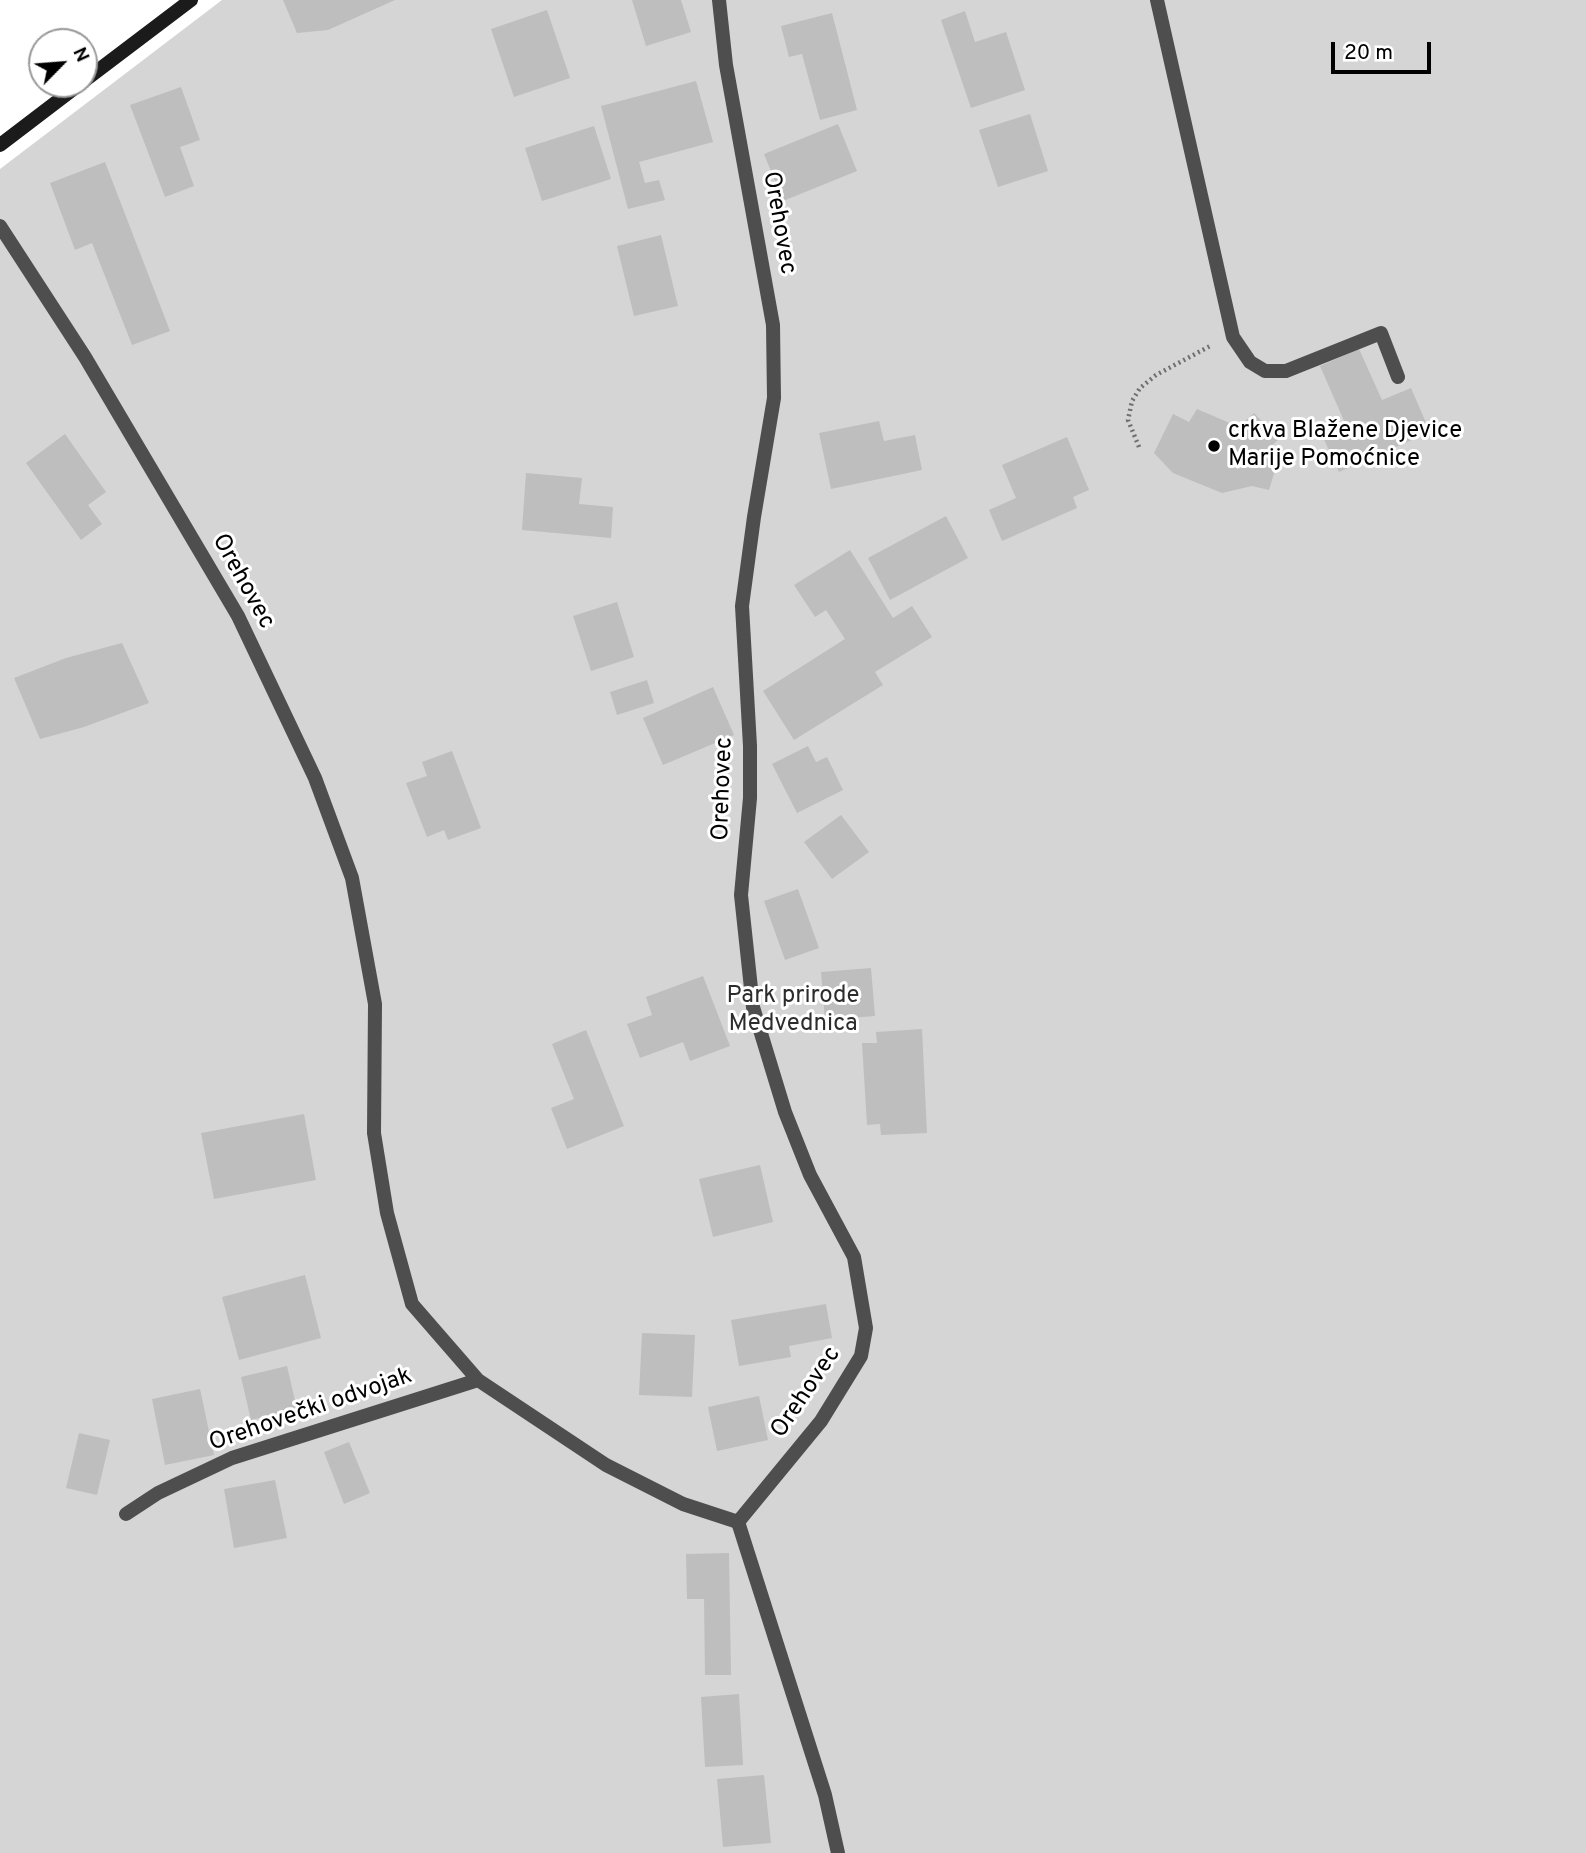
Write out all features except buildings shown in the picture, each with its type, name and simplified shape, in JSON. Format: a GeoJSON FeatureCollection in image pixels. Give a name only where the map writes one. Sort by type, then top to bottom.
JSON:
{"type":"FeatureCollection","features":[{"type":"Feature","properties":{"kind":"main road"},"geometry":{"type":"LineString","coordinates":[[98,71],[191,0]]}},
{"type":"Feature","properties":{"kind":"main road"},"geometry":{"type":"LineString","coordinates":[[0,145],[62,98]]}},
{"type":"Feature","properties":{"kind":"street","name":"Orehovec"},"geometry":{"type":"LineString","coordinates":[[0,226],[85,357],[238,616],[315,778],[352,878],[375,1004],[374,1133],[390,1226],[412,1304],[478,1380],[606,1465],[683,1504],[738,1522],[821,1421],[861,1356],[866,1328],[854,1257],[805,1163],[785,1112],[753,1006],[741,895],[750,798],[750,746],[742,606],[774,398],[773,325],[726,65],[719,0]]}},
{"type":"Feature","properties":{"kind":"street"},"geometry":{"type":"LineString","coordinates":[[1157,0],[1233,337],[1250,362],[1265,371],[1286,371],[1381,333],[1398,377]]}},
{"type":"Feature","properties":{"kind":"street","name":"Orehovečki odvojak"},"geometry":{"type":"LineString","coordinates":[[126,1514],[158,1493],[232,1458],[478,1380]]}},
{"type":"Feature","properties":{"kind":"street"},"geometry":{"type":"LineString","coordinates":[[738,1522],[825,1795],[838,1853]]}},
{"type":"Feature","properties":{"kind":"path"},"geometry":{"type":"LineString","coordinates":[[1139,447],[1128,420],[1132,401],[1140,388],[1156,375],[1214,344],[1233,337]]}},
{"type":"Feature","properties":{"kind":"green space","name":"Park prirode Medvednica"},"geometry":{"type":"Polygon","coordinates":[[[222,0],[1586,0],[1586,1853],[0,1853],[0,169],[93,98],[98,98],[98,94],[222,0]]]}},
{"type":"Feature","properties":{"kind":"place","name":"crkva Blažene Djevice Marije Pomoćnice"},"geometry":{"type":"Point","coordinates":[1214,446]}}]}
